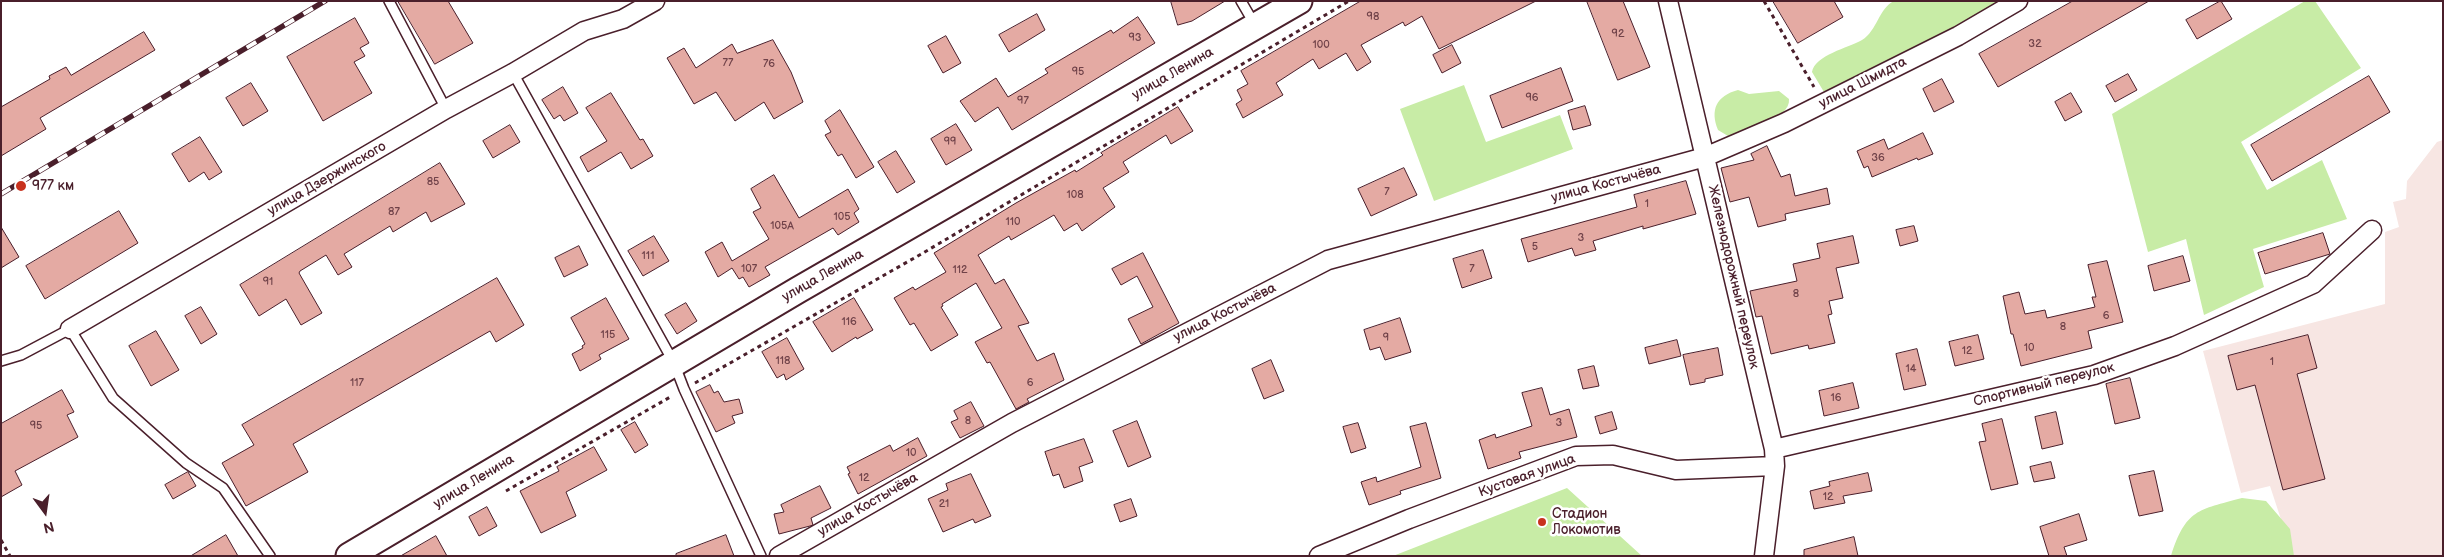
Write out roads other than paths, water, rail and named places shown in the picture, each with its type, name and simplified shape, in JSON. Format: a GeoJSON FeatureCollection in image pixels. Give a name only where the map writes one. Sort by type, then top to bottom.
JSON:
{"type":"FeatureCollection","features":[{"type":"Feature","properties":{"kind":"main road","name":"улица Ленина"},"geometry":{"type":"LineString","coordinates":[[349,556],[674,364],[1299,1]]}},
{"type":"Feature","properties":{"kind":"street","name":"улица Дзержинского"},"geometry":{"type":"LineString","coordinates":[[70,330],[446,109],[513,73],[584,31],[623,19],[655,1]]}},
{"type":"Feature","properties":{"kind":"street","name":"Железнодорожный переулок"},"geometry":{"type":"LineString","coordinates":[[1668,1],[1775,458],[1764,556]]}},
{"type":"Feature","properties":{"kind":"street","name":"улица Шмидта"},"geometry":{"type":"LineString","coordinates":[[1705,157],[1784,123],[1963,33],[2018,1]]}},
{"type":"Feature","properties":{"kind":"street","name":"улица Костычёва"},"geometry":{"type":"LineString","coordinates":[[779,556],[1012,422],[1328,260],[1705,157]]}},
{"type":"Feature","properties":{"kind":"street","name":"Спортивный переулок"},"geometry":{"type":"LineString","coordinates":[[1775,458],[2094,375],[2157,352],[2313,284],[2372,230]]}},
{"type":"Feature","properties":{"kind":"street","name":"Кустовая улица"},"geometry":{"type":"LineString","coordinates":[[1319,556],[1408,519],[1576,456],[1613,455],[1676,470],[1775,458]]}},
{"type":"Feature","properties":{"kind":"lane"},"geometry":{"type":"LineString","coordinates":[[388,1],[446,109]]}},
{"type":"Feature","properties":{"kind":"lane"},"geometry":{"type":"LineString","coordinates":[[1241,1],[1255,26]]}},
{"type":"Feature","properties":{"kind":"lane"},"geometry":{"type":"LineString","coordinates":[[513,73],[674,364],[761,556]]}},
{"type":"Feature","properties":{"kind":"lane"},"geometry":{"type":"LineString","coordinates":[[70,330],[113,398],[186,463],[223,488],[270,556]]}},
{"type":"Feature","properties":{"kind":"lane","name":"улица Дзержинского"},"geometry":{"type":"LineString","coordinates":[[1,361],[21,355],[70,330]]}},
{"type":"Feature","properties":{"kind":"railway"},"geometry":{"type":"LineString","coordinates":[[1,194],[325,1]]}},
{"type":"Feature","properties":{"kind":"place","name":"977 км"},"geometry":{"type":"Point","coordinates":[21,186]}},
{"type":"Feature","properties":{"kind":"place","name":"Стадион Локомотив"},"geometry":{"type":"Point","coordinates":[1542,522]}}]}
